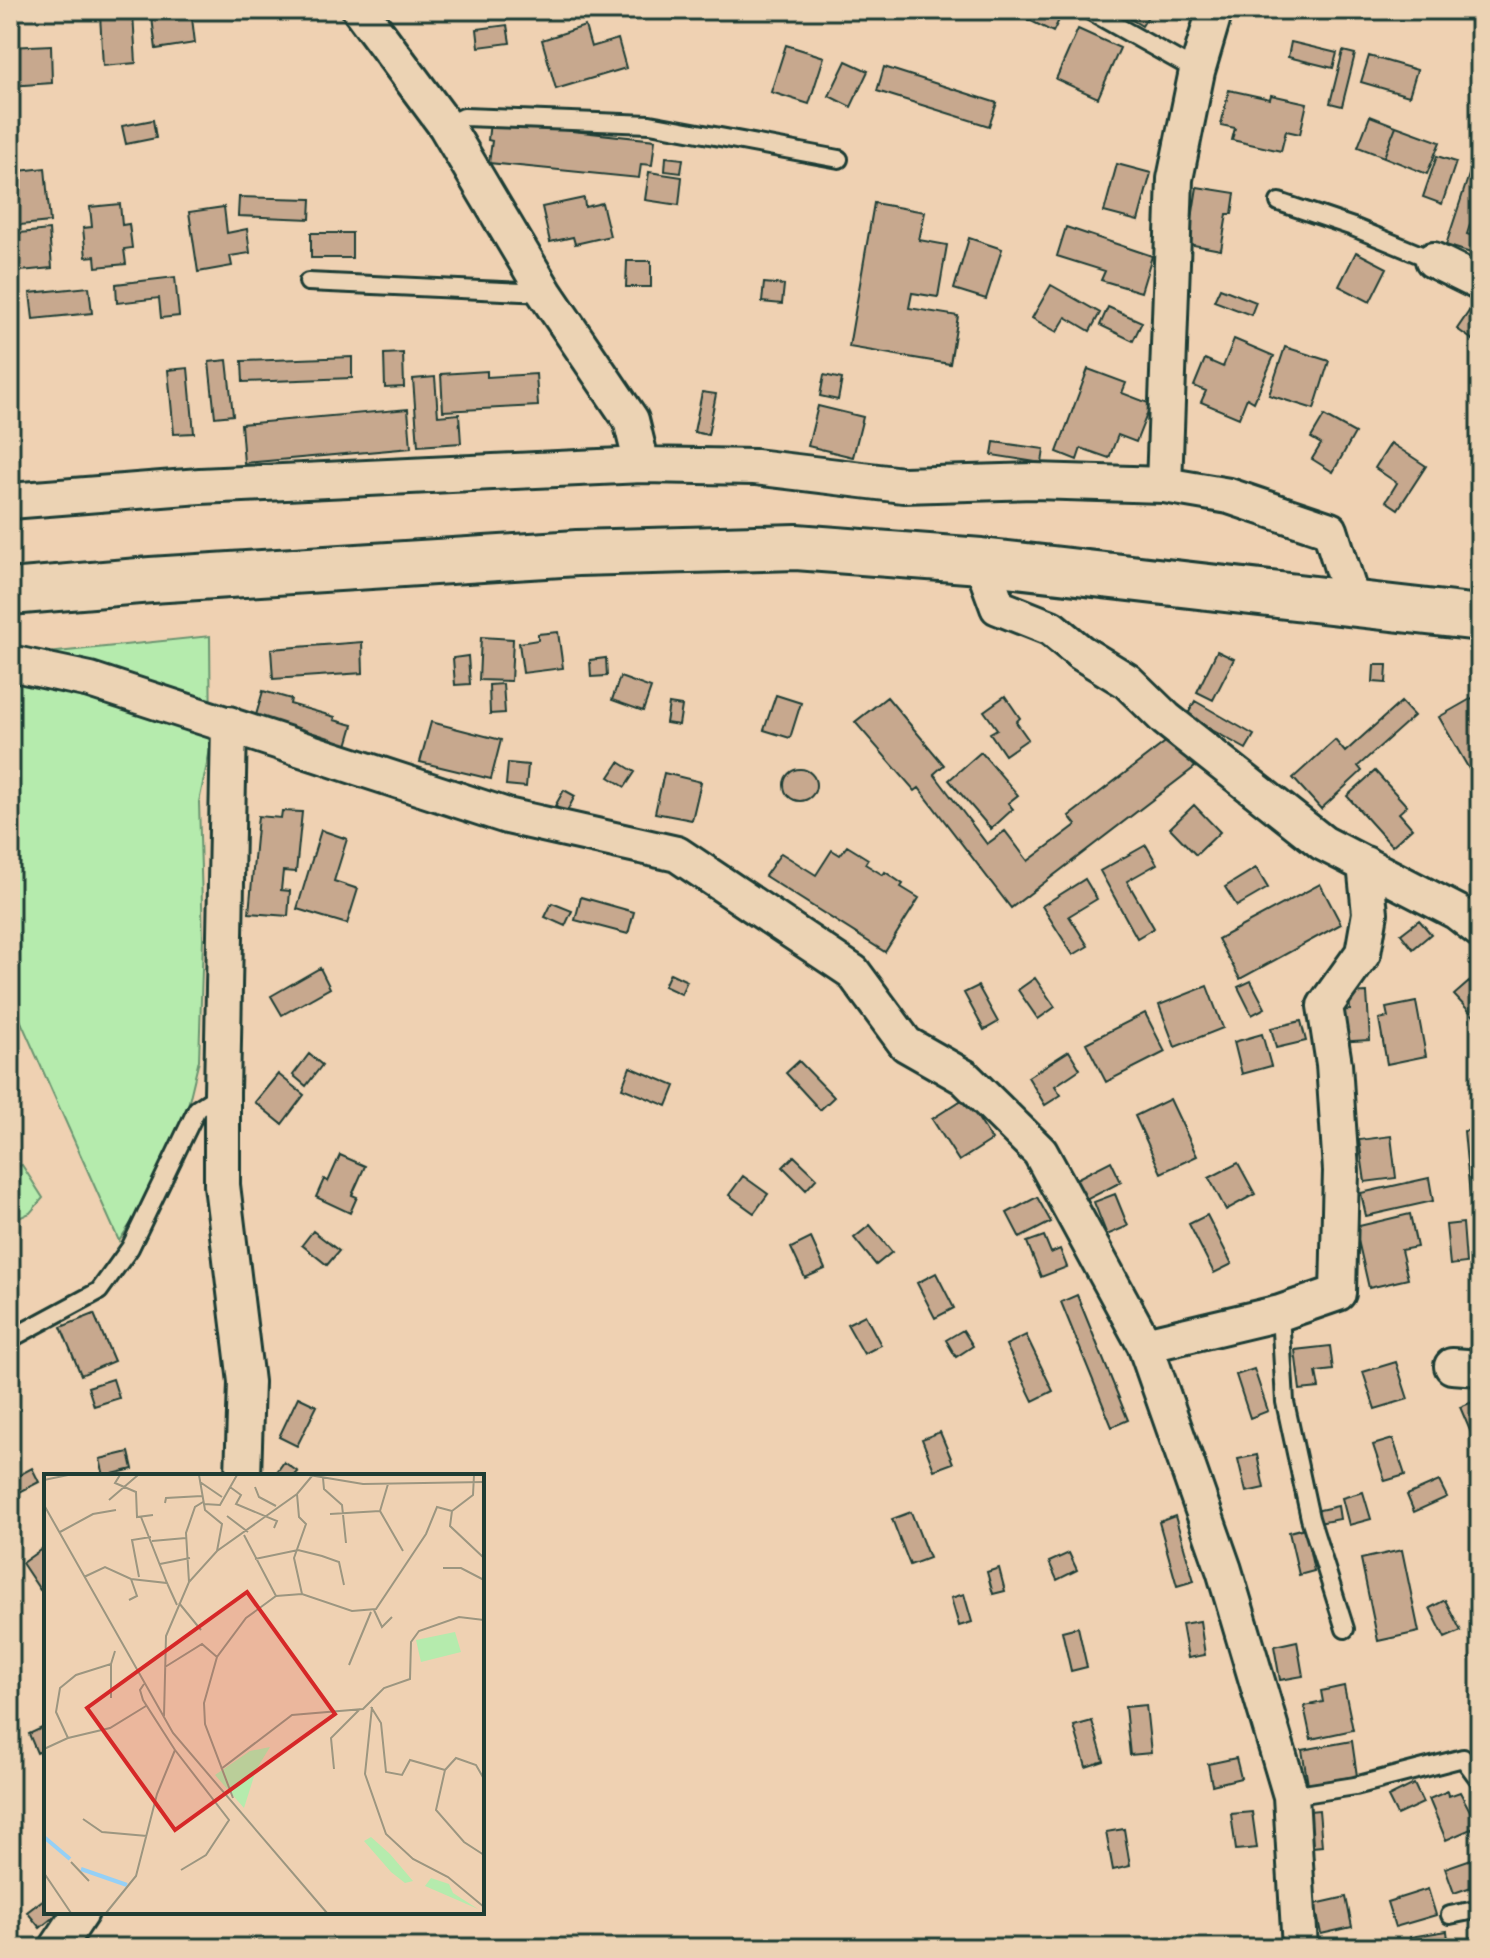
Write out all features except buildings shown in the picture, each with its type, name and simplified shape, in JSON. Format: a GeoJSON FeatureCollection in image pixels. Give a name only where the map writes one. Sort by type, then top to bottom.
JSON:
{"type":"FeatureCollection","features":[{"type":"Feature","properties":{"kind":"main road"},"geometry":{"type":"LineString","coordinates":[[10,592],[577,553],[796,547],[981,561],[1480,618]]}},
{"type":"Feature","properties":{"kind":"street"},"geometry":{"type":"LineString","coordinates":[[360,10],[446,126],[545,293],[631,420],[642,465]]}},
{"type":"Feature","properties":{"kind":"street"},"geometry":{"type":"LineString","coordinates":[[1164,485],[1175,179],[1197,71],[1215,10]]}},
{"type":"Feature","properties":{"kind":"street"},"geometry":{"type":"LineString","coordinates":[[1433,260],[1480,283]]}},
{"type":"Feature","properties":{"kind":"street"},"geometry":{"type":"LineString","coordinates":[[10,501],[200,486],[642,465],[755,467],[903,485],[1034,481],[1164,485],[1333,515],[1353,603]]}},
{"type":"Feature","properties":{"kind":"street"},"geometry":{"type":"LineString","coordinates":[[981,561],[998,607],[1051,628],[1080,652],[1127,681],[1166,719],[1323,843],[1457,912],[1480,930]]}},
{"type":"Feature","properties":{"kind":"street"},"geometry":{"type":"LineString","coordinates":[[10,663],[90,680],[507,816],[677,854],[853,972],[906,1044],[964,1077],[1040,1152],[1145,1345],[1224,1570],[1291,1796],[1300,1948]]}},
{"type":"Feature","properties":{"kind":"street"},"geometry":{"type":"LineString","coordinates":[[229,724],[222,1185],[246,1382],[243,1474]]}},
{"type":"Feature","properties":{"kind":"street"},"geometry":{"type":"LineString","coordinates":[[1145,1345],[1280,1313],[1338,1293],[1341,1171],[1334,1064],[1325,1006],[1363,953],[1370,913],[1365,864]]}},
{"type":"Feature","properties":{"kind":"street"},"geometry":{"type":"LineString","coordinates":[[57,1948],[80,1914]]}},
{"type":"Feature","properties":{"kind":"lane"},"geometry":{"type":"LineString","coordinates":[[1088,10],[1197,71]]}},
{"type":"Feature","properties":{"kind":"lane"},"geometry":{"type":"LineString","coordinates":[[446,126],[464,117],[650,124],[839,159]]}},
{"type":"Feature","properties":{"kind":"lane"},"geometry":{"type":"LineString","coordinates":[[1279,202],[1353,227],[1433,260]]}},
{"type":"Feature","properties":{"kind":"lane"},"geometry":{"type":"LineString","coordinates":[[308,282],[545,293]]}},
{"type":"Feature","properties":{"kind":"lane"},"geometry":{"type":"LineString","coordinates":[[10,1339],[99,1291],[130,1248],[197,1109],[222,1093]]}},
{"type":"Feature","properties":{"kind":"lane"},"geometry":{"type":"LineString","coordinates":[[1280,1313],[1285,1402],[1310,1518],[1345,1629]]}},
{"type":"Feature","properties":{"kind":"lane"},"geometry":{"type":"LineString","coordinates":[[1291,1796],[1355,1786],[1463,1758],[1480,1781]]}},
{"type":"Feature","properties":{"kind":"lane"},"geometry":{"type":"LineString","coordinates":[[1450,1915],[1480,1909]]}},
{"type":"Feature","properties":{"kind":"green space"},"geometry":{"type":"Polygon","coordinates":[[[210,636],[211,745],[199,802],[203,939],[199,1060],[184,1122],[147,1199],[119,1241],[10,997],[10,657],[210,636]]]}},
{"type":"Feature","properties":{"kind":"green space"},"geometry":{"type":"Polygon","coordinates":[[[22,1165],[43,1198],[30,1213],[10,1222],[10,1169],[22,1165]]]}}]}
